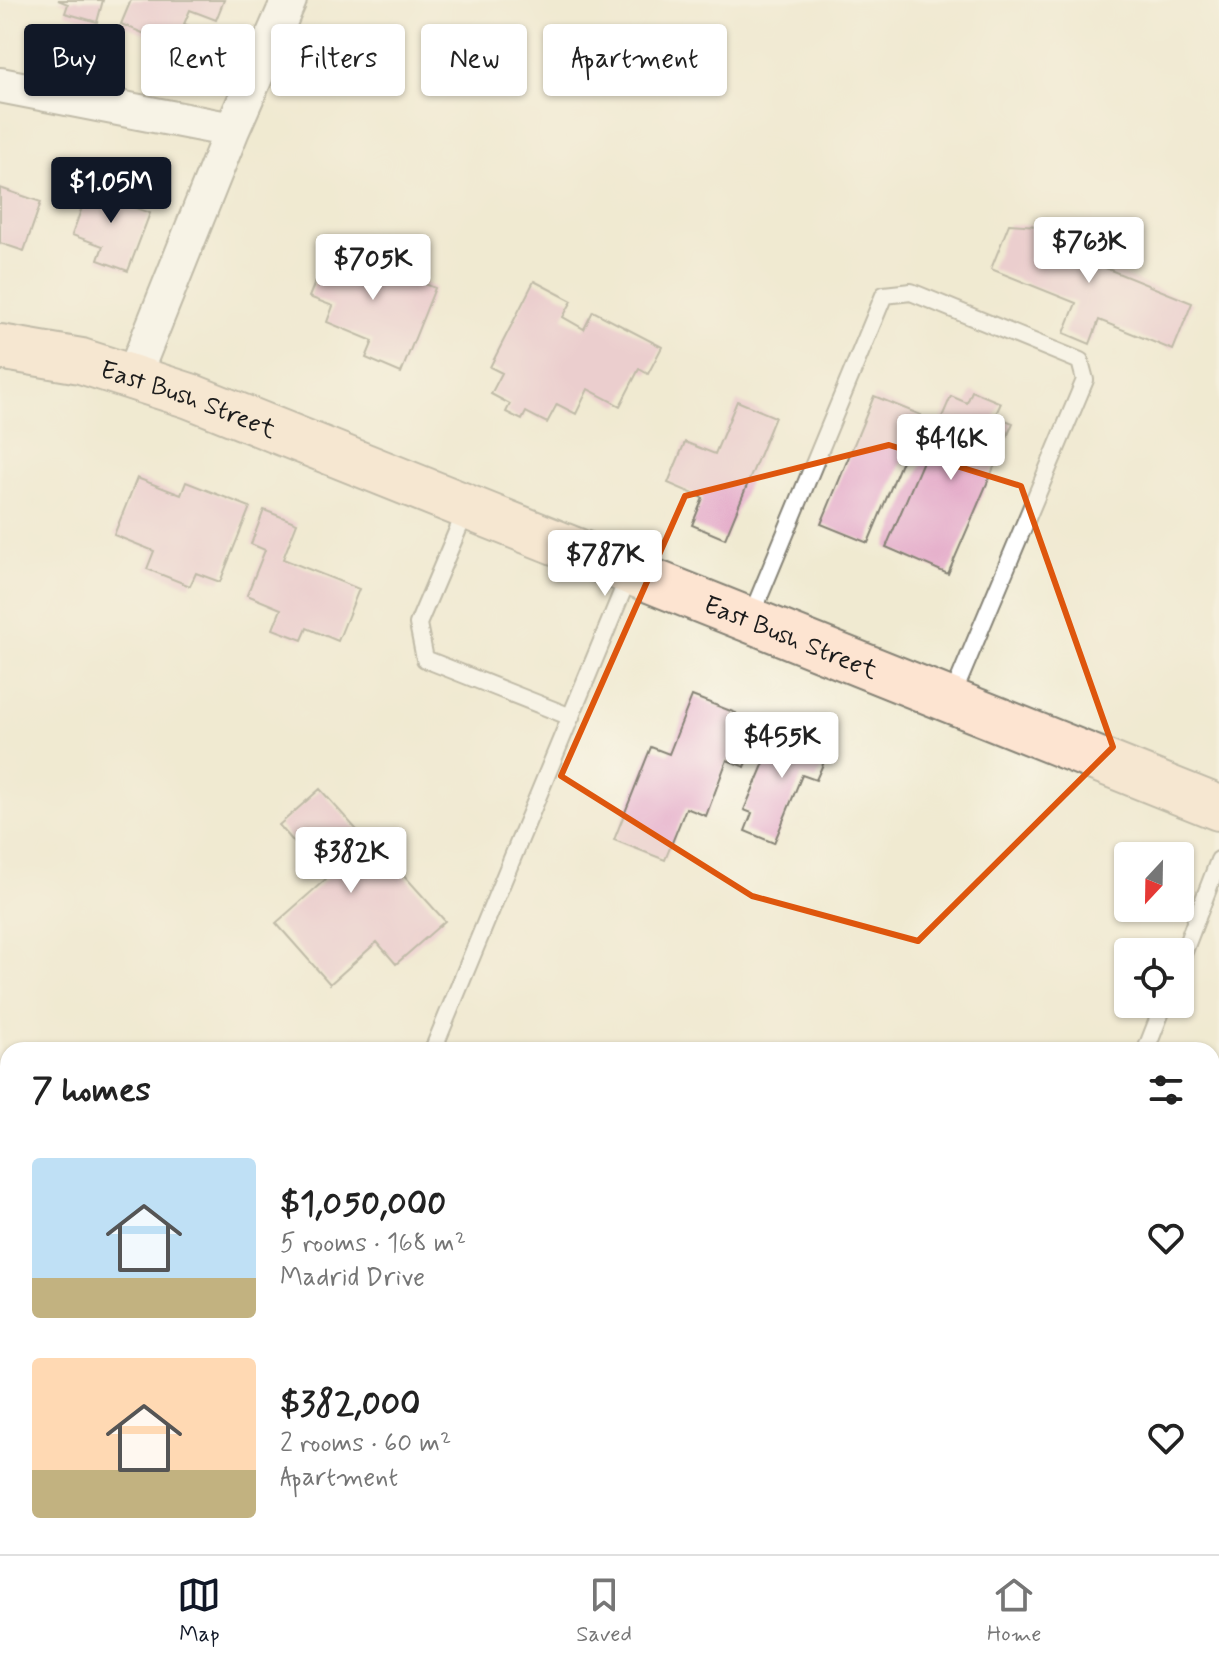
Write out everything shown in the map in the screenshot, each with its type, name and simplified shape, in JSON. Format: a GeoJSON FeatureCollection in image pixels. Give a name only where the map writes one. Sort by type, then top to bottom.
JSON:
{"type":"FeatureCollection","features":[{"type":"Feature","properties":{"kind":"main road","name":"East Bush Street"},"geometry":{"type":"LineString","coordinates":[[0,347],[81,361],[133,377],[750,619],[1219,808]]}},
{"type":"Feature","properties":{"kind":"street"},"geometry":{"type":"LineString","coordinates":[[133,377],[232,130],[289,0]]}},
{"type":"Feature","properties":{"kind":"street"},"geometry":{"type":"LineString","coordinates":[[0,85],[232,130]]}},
{"type":"Feature","properties":{"kind":"lane"},"geometry":{"type":"LineString","coordinates":[[750,619],[884,295],[911,292],[1080,361],[1085,380],[951,699]]}},
{"type":"Feature","properties":{"kind":"lane"},"geometry":{"type":"LineString","coordinates":[[467,507],[418,624],[425,659],[571,717]]}},
{"type":"Feature","properties":{"kind":"lane"},"geometry":{"type":"LineString","coordinates":[[436,1042],[631,572]]}},
{"type":"Feature","properties":{"kind":"lane"},"geometry":{"type":"LineString","coordinates":[[1189,938],[1219,860]]}},
{"type":"Feature","properties":{"kind":"lane"},"geometry":{"type":"LineString","coordinates":[[1149,1042],[1159,1018]]}},
{"type":"Feature","properties":{"kind":"highlighted area"},"geometry":{"type":"Polygon","coordinates":[[[889,445],[1021,486],[1113,747],[918,941],[752,896],[561,776],[685,496],[889,445]]]}},
{"type":"Feature","properties":{"kind":"building"},"geometry":{"type":"Polygon","coordinates":[[[58,0],[103,0],[97,22],[65,13],[68,4],[58,0]]]}},
{"type":"Feature","properties":{"kind":"building"},"geometry":{"type":"Polygon","coordinates":[[[131,0],[224,0],[216,20],[190,10],[184,24],[141,24],[141,32],[121,24],[131,0]]]}},
{"type":"Feature","properties":{"kind":"building"},"geometry":{"type":"Polygon","coordinates":[[[92,180],[123,192],[119,202],[150,213],[128,271],[98,260],[103,246],[72,235],[92,180]]]}},
{"type":"Feature","properties":{"kind":"building"},"geometry":{"type":"Polygon","coordinates":[[[0,188],[41,202],[24,251],[0,243],[0,188]]]}},
{"type":"Feature","properties":{"kind":"building"},"geometry":{"type":"Polygon","coordinates":[[[1009,224],[1095,230],[1083,259],[1192,303],[1173,350],[1099,320],[1090,344],[1064,333],[1076,303],[991,269],[1009,224]]]}},
{"type":"Feature","properties":{"kind":"building"},"geometry":{"type":"Polygon","coordinates":[[[333,239],[408,270],[406,276],[435,288],[401,373],[366,358],[373,341],[327,322],[333,306],[309,297],[333,239]]]}},
{"type":"Feature","properties":{"kind":"building"},"geometry":{"type":"Polygon","coordinates":[[[534,281],[572,301],[563,317],[584,329],[593,311],[662,347],[648,374],[639,369],[620,406],[588,389],[576,414],[557,404],[547,423],[526,412],[522,420],[506,412],[510,404],[491,394],[502,373],[490,367],[534,281]]]}},
{"type":"Feature","properties":{"kind":"building"},"geometry":{"type":"Polygon","coordinates":[[[972,391],[1001,403],[995,416],[1013,423],[948,574],[886,547],[951,396],[967,403],[972,391]]]}},
{"type":"Feature","properties":{"kind":"building"},"geometry":{"type":"Polygon","coordinates":[[[874,396],[921,415],[868,543],[821,524],[874,396]]]}},
{"type":"Feature","properties":{"kind":"building"},"geometry":{"type":"Polygon","coordinates":[[[737,401],[775,417],[725,539],[692,525],[703,498],[668,483],[685,442],[715,454],[737,401]]]}},
{"type":"Feature","properties":{"kind":"building"},"geometry":{"type":"Polygon","coordinates":[[[137,478],[181,495],[186,482],[250,507],[220,582],[196,573],[190,586],[147,569],[154,551],[114,535],[137,478]]]}},
{"type":"Feature","properties":{"kind":"building"},"geometry":{"type":"Polygon","coordinates":[[[264,510],[297,523],[283,559],[359,589],[338,641],[307,628],[302,640],[273,629],[281,609],[247,595],[265,550],[251,544],[264,510]]]}},
{"type":"Feature","properties":{"kind":"building"},"geometry":{"type":"Polygon","coordinates":[[[692,696],[736,713],[731,727],[757,738],[745,767],[727,760],[706,816],[686,808],[665,860],[614,840],[651,747],[669,754],[692,696]]]}},
{"type":"Feature","properties":{"kind":"building"},"geometry":{"type":"Polygon","coordinates":[[[780,725],[831,746],[816,780],[802,775],[774,843],[745,831],[752,813],[744,810],[780,725]]]}},
{"type":"Feature","properties":{"kind":"building"},"geometry":{"type":"Polygon","coordinates":[[[320,789],[373,848],[377,845],[445,921],[396,964],[377,942],[330,984],[276,923],[326,879],[279,825],[320,789]]]}}]}
